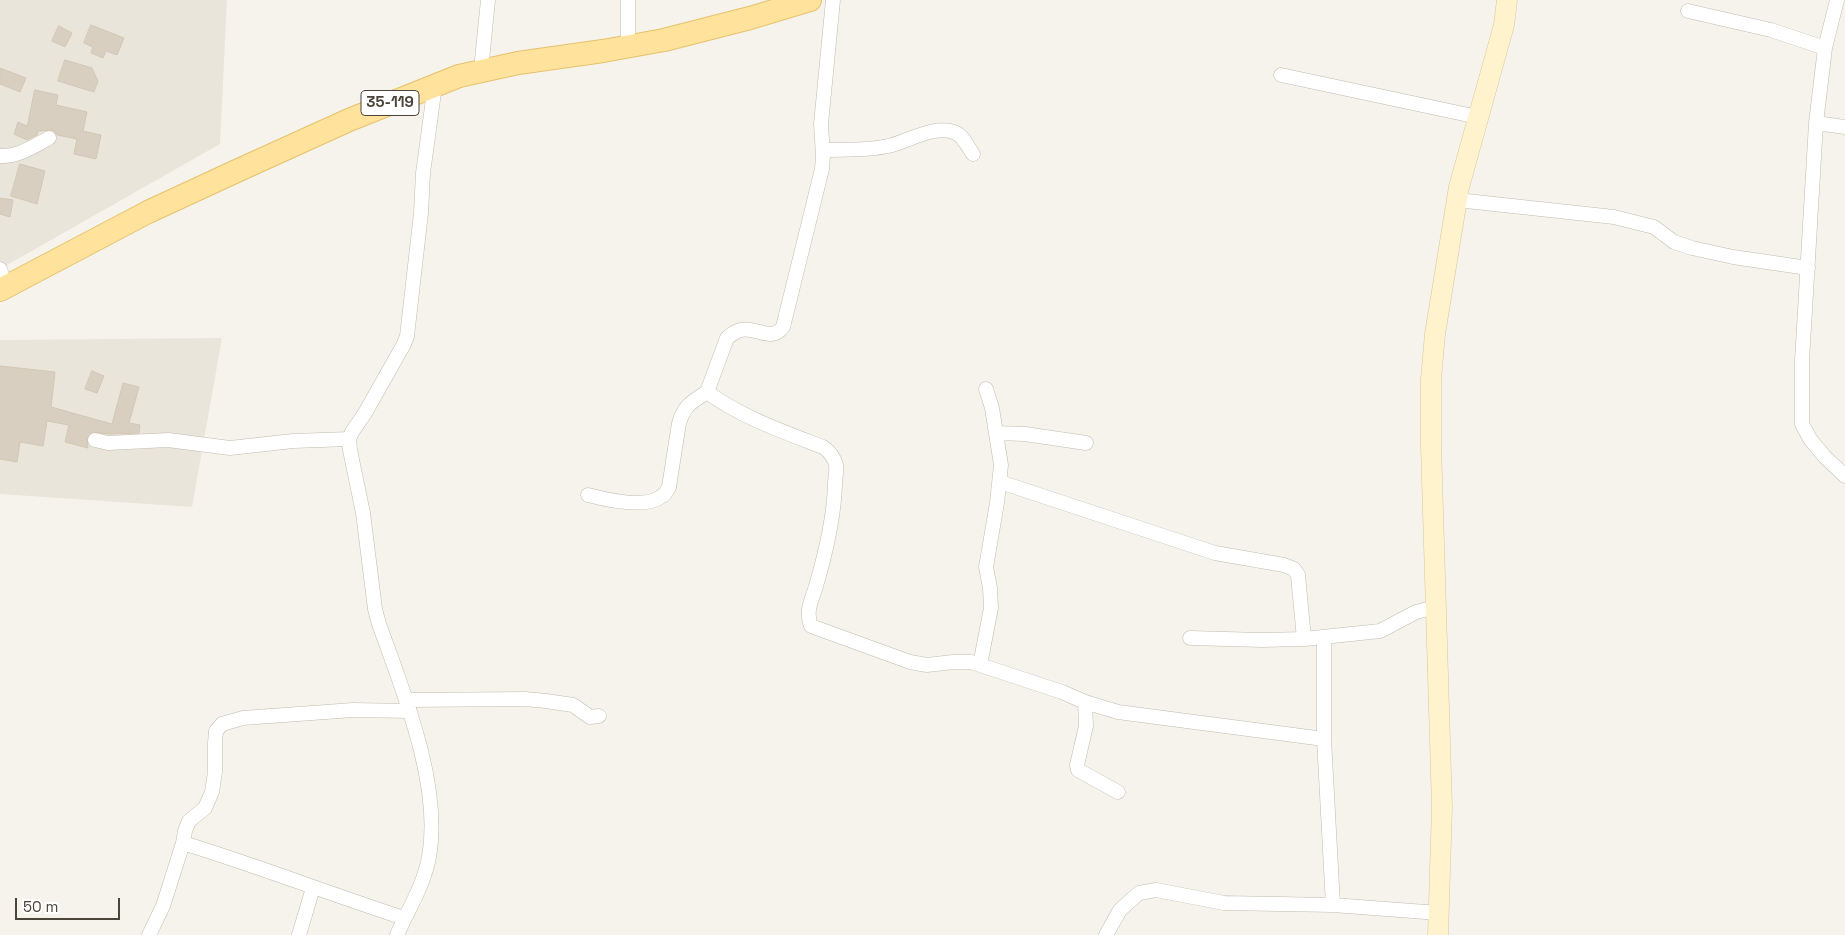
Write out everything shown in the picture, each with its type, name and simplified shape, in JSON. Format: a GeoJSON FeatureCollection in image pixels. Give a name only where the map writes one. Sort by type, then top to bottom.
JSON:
{"type":"FeatureCollection","features":[{"type":"Feature","properties":{"kind":"main road","name":"35-119"},"geometry":{"type":"LineString","coordinates":[[2,282],[156,208],[349,120],[459,76],[480,70],[664,40],[810,0]]}},
{"type":"Feature","properties":{"kind":"main road"},"geometry":{"type":"LineString","coordinates":[[1438,935],[1442,807],[1431,446],[1431,379],[1435,334],[1459,187],[1504,25],[1508,0]]}},
{"type":"Feature","properties":{"kind":"street"},"geometry":{"type":"LineString","coordinates":[[480,70],[488,0]]}},
{"type":"Feature","properties":{"kind":"street"},"geometry":{"type":"LineString","coordinates":[[628,0],[628,46]]}},
{"type":"Feature","properties":{"kind":"street"},"geometry":{"type":"LineString","coordinates":[[588,495],[614,502],[639,502],[656,500],[664,495],[669,487],[682,412],[686,406],[707,392],[727,338],[734,332],[742,329],[773,335],[779,333],[783,327],[822,169],[821,124],[832,0]]}},
{"type":"Feature","properties":{"kind":"street"},"geometry":{"type":"LineString","coordinates":[[1837,0],[1825,48],[1816,123],[1802,361],[1802,424],[1810,439],[1845,476]]}},
{"type":"Feature","properties":{"kind":"street"},"geometry":{"type":"LineString","coordinates":[[1688,11],[1771,30],[1825,48]]}},
{"type":"Feature","properties":{"kind":"street"},"geometry":{"type":"LineString","coordinates":[[1281,75],[1478,117]]}},
{"type":"Feature","properties":{"kind":"street"},"geometry":{"type":"LineString","coordinates":[[397,935],[425,871],[429,858],[431,828],[426,777],[408,706],[375,609],[363,514],[349,439],[407,336],[421,213],[423,173],[435,85]]}},
{"type":"Feature","properties":{"kind":"street"},"geometry":{"type":"LineString","coordinates":[[1816,123],[1845,127]]}},
{"type":"Feature","properties":{"kind":"street"},"geometry":{"type":"LineString","coordinates":[[823,150],[890,146],[928,132],[946,131],[956,133],[973,154]]}},
{"type":"Feature","properties":{"kind":"street"},"geometry":{"type":"LineString","coordinates":[[0,156],[20,153],[48,138]]}},
{"type":"Feature","properties":{"kind":"street"},"geometry":{"type":"LineString","coordinates":[[1457,200],[1614,217],[1654,227],[1674,242],[1692,248],[1734,257],[1808,268]]}},
{"type":"Feature","properties":{"kind":"street"},"geometry":{"type":"LineString","coordinates":[[980,665],[991,608],[986,567],[1001,465],[992,408],[986,389]]}},
{"type":"Feature","properties":{"kind":"street"},"geometry":{"type":"LineString","coordinates":[[707,392],[718,400],[754,418],[823,447],[830,453],[836,465],[834,511],[825,555],[807,618],[811,626],[910,662],[928,665],[971,662],[1118,712],[1324,739]]}},
{"type":"Feature","properties":{"kind":"street"},"geometry":{"type":"LineString","coordinates":[[996,433],[1025,434],[1086,443]]}},
{"type":"Feature","properties":{"kind":"street"},"geometry":{"type":"LineString","coordinates":[[95,440],[108,443],[168,440],[230,448],[293,441],[349,439]]}},
{"type":"Feature","properties":{"kind":"street"},"geometry":{"type":"LineString","coordinates":[[1000,482],[1215,553],[1284,565],[1294,569],[1298,575],[1304,639]]}},
{"type":"Feature","properties":{"kind":"street"},"geometry":{"type":"LineString","coordinates":[[1190,638],[1304,639],[1380,631],[1416,612],[1436,607]]}},
{"type":"Feature","properties":{"kind":"street"},"geometry":{"type":"LineString","coordinates":[[1324,637],[1324,739],[1333,905]]}},
{"type":"Feature","properties":{"kind":"street"},"geometry":{"type":"LineString","coordinates":[[149,935],[163,906],[189,821],[205,808],[212,792],[216,772],[214,743],[216,731],[222,724],[243,718],[525,699],[573,705],[590,717],[599,716]]}},
{"type":"Feature","properties":{"kind":"street"},"geometry":{"type":"LineString","coordinates":[[1085,702],[1086,726],[1077,765],[1078,770],[1118,792]]}},
{"type":"Feature","properties":{"kind":"street"},"geometry":{"type":"LineString","coordinates":[[183,843],[240,860],[313,888],[404,918]]}},
{"type":"Feature","properties":{"kind":"street"},"geometry":{"type":"LineString","coordinates":[[299,935],[313,888]]}},
{"type":"Feature","properties":{"kind":"street"},"geometry":{"type":"LineString","coordinates":[[1106,934],[1120,910],[1139,892],[1156,890],[1224,903],[1333,905],[1438,913]]}},
{"type":"Feature","properties":{"kind":"shaded area"},"geometry":{"type":"Polygon","coordinates":[[[0,0],[227,0],[220,144],[0,269],[0,0]]]}},
{"type":"Feature","properties":{"kind":"shaded area"},"geometry":{"type":"Polygon","coordinates":[[[222,338],[192,507],[0,494],[0,340],[222,338]]]}},
{"type":"Feature","properties":{"kind":"building"},"geometry":{"type":"Polygon","coordinates":[[[91,25],[124,38],[117,55],[106,51],[103,58],[91,53],[93,47],[84,43],[91,25]]]}},
{"type":"Feature","properties":{"kind":"building"},"geometry":{"type":"Polygon","coordinates":[[[59,26],[72,33],[65,47],[52,41],[59,26]]]}},
{"type":"Feature","properties":{"kind":"building"},"geometry":{"type":"Polygon","coordinates":[[[65,60],[92,68],[98,81],[94,92],[58,81],[65,60]]]}},
{"type":"Feature","properties":{"kind":"building"},"geometry":{"type":"Polygon","coordinates":[[[0,68],[26,78],[20,92],[0,84],[0,68]]]}},
{"type":"Feature","properties":{"kind":"building"},"geometry":{"type":"Polygon","coordinates":[[[35,90],[58,95],[56,105],[87,112],[83,131],[101,135],[96,159],[74,154],[77,139],[57,135],[53,130],[38,131],[37,135],[27,140],[14,134],[18,122],[27,126],[35,90]]]}},
{"type":"Feature","properties":{"kind":"building"},"geometry":{"type":"Polygon","coordinates":[[[20,164],[45,171],[37,204],[11,196],[20,164]]]}},
{"type":"Feature","properties":{"kind":"building"},"geometry":{"type":"Polygon","coordinates":[[[0,198],[13,200],[10,217],[0,214],[0,198]]]}},
{"type":"Feature","properties":{"kind":"building"},"geometry":{"type":"Polygon","coordinates":[[[0,366],[55,372],[51,407],[112,424],[123,383],[139,387],[129,423],[140,425],[139,433],[109,434],[93,432],[87,438],[88,448],[65,442],[69,425],[47,421],[43,446],[20,442],[17,462],[0,459],[0,366]]]}},
{"type":"Feature","properties":{"kind":"building"},"geometry":{"type":"Polygon","coordinates":[[[92,371],[104,376],[97,393],[85,389],[92,371]]]}}]}
